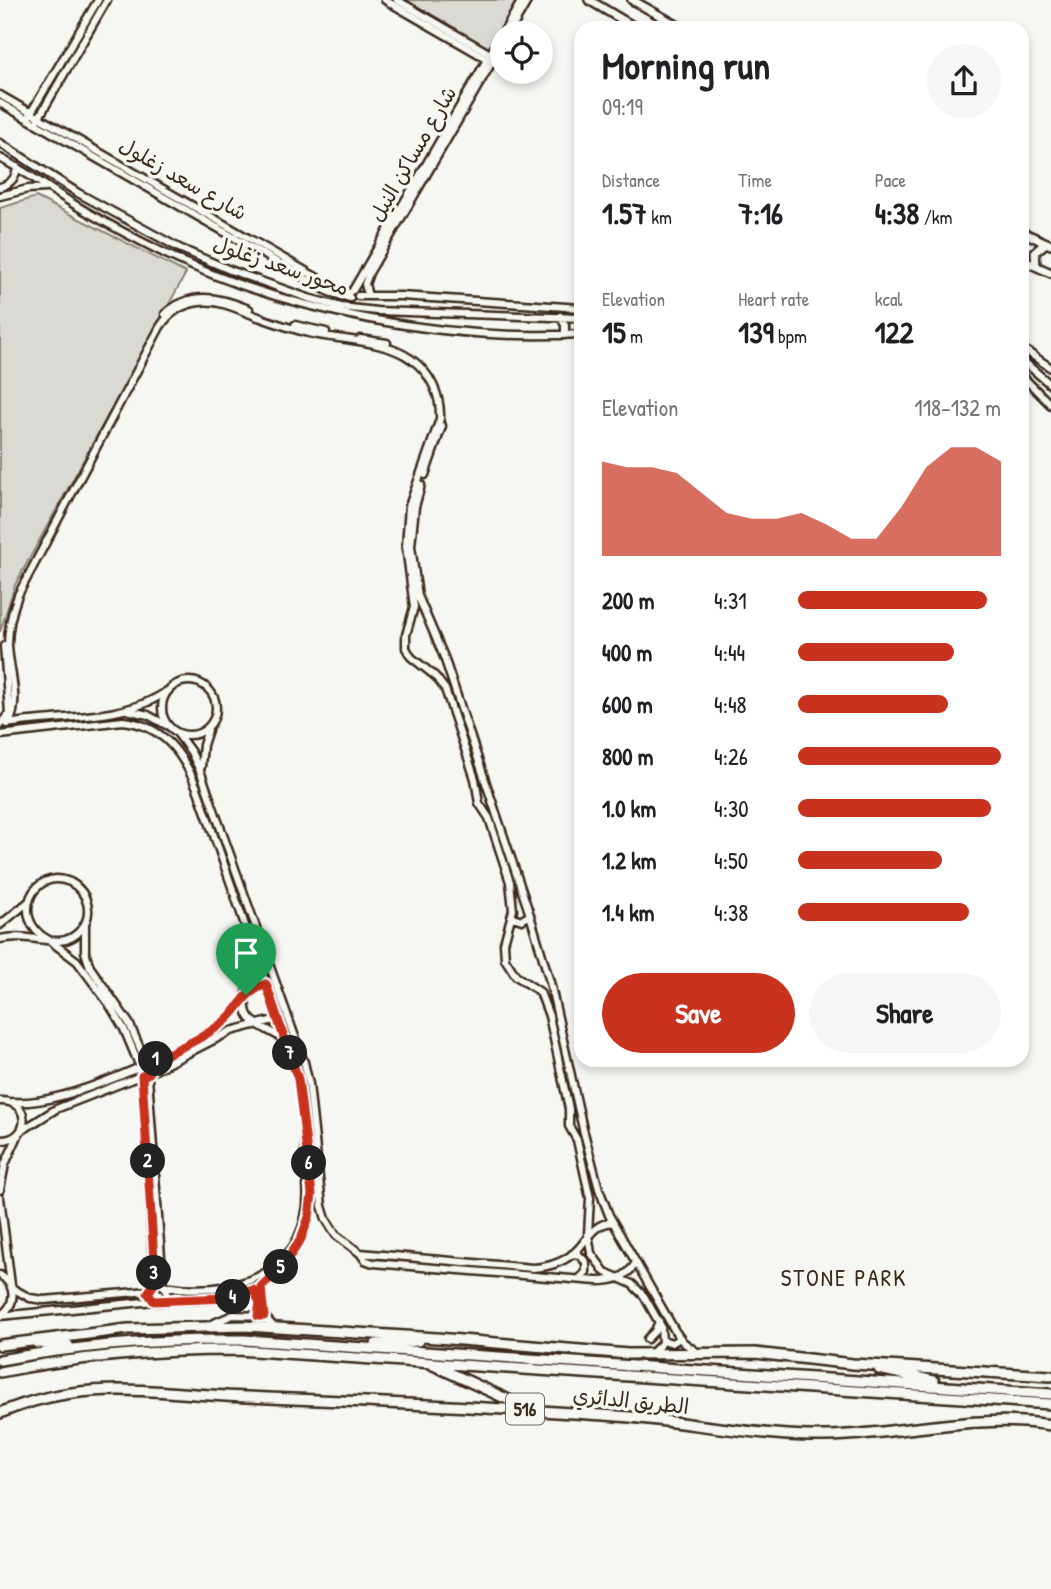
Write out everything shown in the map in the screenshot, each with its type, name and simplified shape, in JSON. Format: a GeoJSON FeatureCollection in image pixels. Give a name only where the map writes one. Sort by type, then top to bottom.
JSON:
{"type":"FeatureCollection","features":[{"type":"Feature","properties":{"kind":"highway"},"geometry":{"type":"LineString","coordinates":[[0,1345],[128,1329],[209,1325],[437,1338],[628,1354],[755,1353],[853,1364],[1051,1376]]}},
{"type":"Feature","properties":{"kind":"highway"},"geometry":{"type":"LineString","coordinates":[[358,1347],[437,1338]]}},
{"type":"Feature","properties":{"kind":"highway","name":"الطريق الدائري"},"geometry":{"type":"LineString","coordinates":[[0,1360],[94,1346],[212,1340],[358,1347],[636,1368],[1051,1394]]}},
{"type":"Feature","properties":{"kind":"highway"},"geometry":{"type":"LineString","coordinates":[[16,1342],[94,1346]]}},
{"type":"Feature","properties":{"kind":"highway","name":"الطريق الدائري"},"geometry":{"type":"LineString","coordinates":[[2,1372],[89,1357],[187,1350],[288,1352],[1051,1404]]}},
{"type":"Feature","properties":{"kind":"highway"},"geometry":{"type":"LineString","coordinates":[[425,1362],[532,1410]]}},
{"type":"Feature","properties":{"kind":"highway"},"geometry":{"type":"LineString","coordinates":[[853,1364],[963,1388]]}},
{"type":"Feature","properties":{"kind":"highway","name":"الطريق الدائري"},"geometry":{"type":"LineString","coordinates":[[0,1413],[62,1393],[110,1389],[207,1396],[532,1410],[642,1418],[748,1432],[807,1436],[863,1435],[995,1421],[1051,1425]]}},
{"type":"Feature","properties":{"kind":"main road"},"geometry":{"type":"LineString","coordinates":[[589,0],[624,21]]}},
{"type":"Feature","properties":{"kind":"main road"},"geometry":{"type":"LineString","coordinates":[[632,0],[670,21]]}},
{"type":"Feature","properties":{"kind":"main road"},"geometry":{"type":"LineString","coordinates":[[1029,235],[1049,244]]}},
{"type":"Feature","properties":{"kind":"main road"},"geometry":{"type":"LineString","coordinates":[[1036,266],[1035,252],[1049,244]]}},
{"type":"Feature","properties":{"kind":"main road"},"geometry":{"type":"LineString","coordinates":[[1029,263],[1051,273]]}},
{"type":"Feature","properties":{"kind":"street"},"geometry":{"type":"LineString","coordinates":[[29,116],[98,0]]}},
{"type":"Feature","properties":{"kind":"street"},"geometry":{"type":"LineString","coordinates":[[37,121],[107,0]]}},
{"type":"Feature","properties":{"kind":"street"},"geometry":{"type":"LineString","coordinates":[[385,0],[490,57]]}},
{"type":"Feature","properties":{"kind":"street"},"geometry":{"type":"LineString","coordinates":[[397,0],[490,57]]}},
{"type":"Feature","properties":{"kind":"street","name":"شارع مساكن النيل"},"geometry":{"type":"LineString","coordinates":[[510,21],[522,0]]}},
{"type":"Feature","properties":{"kind":"street"},"geometry":{"type":"LineString","coordinates":[[516,21],[528,0]]}},
{"type":"Feature","properties":{"kind":"street","name":"شارع مساكن النيل"},"geometry":{"type":"LineString","coordinates":[[353,294],[490,61]]}},
{"type":"Feature","properties":{"kind":"street","name":"شارع مساكن النيل"},"geometry":{"type":"LineString","coordinates":[[368,296],[365,284],[368,276],[490,62]]}},
{"type":"Feature","properties":{"kind":"street","name":"شارع سعد زغلول"},"geometry":{"type":"LineString","coordinates":[[0,95],[37,121],[321,284],[353,294]]}},
{"type":"Feature","properties":{"kind":"street","name":"شارع سعد زغلول"},"geometry":{"type":"LineString","coordinates":[[0,103],[29,116]]}},
{"type":"Feature","properties":{"kind":"street","name":"محور سعد زغلول"},"geometry":{"type":"LineString","coordinates":[[0,143],[78,193],[179,248],[230,270],[327,304],[356,309],[574,317]]}},
{"type":"Feature","properties":{"kind":"street","name":"محور سعد زغلول"},"geometry":{"type":"LineString","coordinates":[[0,158],[101,220],[188,264],[307,306],[435,328],[505,335],[574,334]]}},
{"type":"Feature","properties":{"kind":"street"},"geometry":{"type":"LineString","coordinates":[[0,187],[8,185],[15,177],[17,167]]}},
{"type":"Feature","properties":{"kind":"street"},"geometry":{"type":"LineString","coordinates":[[8,185],[12,192]]}},
{"type":"Feature","properties":{"kind":"street"},"geometry":{"type":"LineString","coordinates":[[0,196],[28,188],[49,188]]}},
{"type":"Feature","properties":{"kind":"street"},"geometry":{"type":"LineString","coordinates":[[136,238],[141,233],[139,227]]}},
{"type":"Feature","properties":{"kind":"street"},"geometry":{"type":"LineString","coordinates":[[353,294],[574,309]]}},
{"type":"Feature","properties":{"kind":"street"},"geometry":{"type":"LineString","coordinates":[[0,725],[9,713],[7,621],[18,587],[159,322],[178,304],[199,297],[220,299],[299,326],[395,346],[416,358],[432,375],[441,396],[444,418],[417,497],[411,546],[416,586],[449,672],[550,982],[588,1149],[599,1213],[588,1234],[572,1254],[553,1265],[533,1268],[360,1252],[336,1235],[324,1213],[304,1062],[201,773],[191,752],[177,733],[148,715],[125,710]]}},
{"type":"Feature","properties":{"kind":"street"},"geometry":{"type":"LineString","coordinates":[[463,301],[465,314]]}},
{"type":"Feature","properties":{"kind":"street"},"geometry":{"type":"LineString","coordinates":[[9,723],[15,708],[6,647],[21,588],[160,327],[174,311],[199,302],[222,303],[311,333],[394,350],[414,360],[429,377],[438,397],[440,419],[408,516],[406,547],[413,615],[406,635],[407,651],[435,676],[445,690],[456,718],[480,803],[489,818],[510,882],[513,917],[504,943],[505,959],[513,973],[537,989],[543,997],[569,1108],[569,1126],[577,1140],[590,1198],[599,1213],[613,1222],[680,1338],[701,1354]]}},
{"type":"Feature","properties":{"kind":"street"},"geometry":{"type":"LineString","coordinates":[[476,302],[482,315]]}},
{"type":"Feature","properties":{"kind":"street"},"geometry":{"type":"LineString","coordinates":[[435,328],[433,320],[436,313]]}},
{"type":"Feature","properties":{"kind":"street"},"geometry":{"type":"LineString","coordinates":[[560,316],[565,325],[565,335]]}},
{"type":"Feature","properties":{"kind":"street"},"geometry":{"type":"LineString","coordinates":[[1029,353],[1051,368]]}},
{"type":"Feature","properties":{"kind":"street"},"geometry":{"type":"LineString","coordinates":[[1029,366],[1051,385]]}},
{"type":"Feature","properties":{"kind":"street"},"geometry":{"type":"LineString","coordinates":[[1029,383],[1051,405]]}},
{"type":"Feature","properties":{"kind":"street"},"geometry":{"type":"LineString","coordinates":[[413,615],[424,612]]}},
{"type":"Feature","properties":{"kind":"street"},"geometry":{"type":"LineString","coordinates":[[435,676],[442,670],[449,672]]}},
{"type":"Feature","properties":{"kind":"street"},"geometry":{"type":"LineString","coordinates":[[0,725],[125,710],[148,703],[173,685],[185,681],[197,682],[213,696],[216,704],[215,716],[203,745],[201,773]]}},
{"type":"Feature","properties":{"kind":"street"},"geometry":{"type":"LineString","coordinates":[[167,691],[161,706],[167,726]]}},
{"type":"Feature","properties":{"kind":"street"},"geometry":{"type":"LineString","coordinates":[[15,708],[32,721]]}},
{"type":"Feature","properties":{"kind":"street"},"geometry":{"type":"LineString","coordinates":[[0,735],[123,721],[140,724],[166,738],[184,759],[197,788],[299,1085],[308,1189],[305,1217],[295,1241],[278,1262],[256,1278],[225,1288],[192,1289],[163,1285],[44,1300],[30,1297],[11,1286],[0,1275]]}},
{"type":"Feature","properties":{"kind":"street"},"geometry":{"type":"LineString","coordinates":[[177,733],[193,735],[211,726]]}},
{"type":"Feature","properties":{"kind":"street"},"geometry":{"type":"LineString","coordinates":[[0,925],[43,884],[58,880],[70,882],[85,896],[88,912],[85,952],[90,967],[129,1023],[144,1065],[163,1285],[167,1294],[162,1301]]}},
{"type":"Feature","properties":{"kind":"street"},"geometry":{"type":"LineString","coordinates":[[28,901],[28,919],[39,934],[73,956],[99,990],[144,1065]]}},
{"type":"Feature","properties":{"kind":"street"},"geometry":{"type":"LineString","coordinates":[[513,917],[522,920],[530,915]]}},
{"type":"Feature","properties":{"kind":"street"},"geometry":{"type":"LineString","coordinates":[[0,939],[19,936],[66,940],[80,931],[85,924]]}},
{"type":"Feature","properties":{"kind":"street"},"geometry":{"type":"LineString","coordinates":[[254,951],[245,1010],[250,1018],[286,1041]]}},
{"type":"Feature","properties":{"kind":"street"},"geometry":{"type":"LineString","coordinates":[[537,989],[541,983],[550,982]]}},
{"type":"Feature","properties":{"kind":"street"},"geometry":{"type":"LineString","coordinates":[[0,1099],[36,1103],[53,1099],[144,1065],[220,1026],[246,995],[266,984]]}},
{"type":"Feature","properties":{"kind":"street"},"geometry":{"type":"LineString","coordinates":[[0,1140],[9,1140],[56,1109],[145,1074],[225,1034],[278,1019]]}},
{"type":"Feature","properties":{"kind":"street"},"geometry":{"type":"LineString","coordinates":[[145,1074],[151,1288],[149,1297],[154,1301]]}},
{"type":"Feature","properties":{"kind":"street"},"geometry":{"type":"LineString","coordinates":[[0,1190],[5,1164],[20,1132],[23,1115],[11,1102]]}},
{"type":"Feature","properties":{"kind":"street"},"geometry":{"type":"LineString","coordinates":[[0,1316],[154,1301],[226,1298],[261,1287],[291,1255],[307,1225],[312,1194],[306,1151]]}},
{"type":"Feature","properties":{"kind":"street"},"geometry":{"type":"LineString","coordinates":[[0,1198],[11,1286],[11,1305],[0,1316]]}},
{"type":"Feature","properties":{"kind":"street"},"geometry":{"type":"LineString","coordinates":[[588,1234],[599,1225],[613,1222]]}},
{"type":"Feature","properties":{"kind":"street"},"geometry":{"type":"LineString","coordinates":[[588,1234],[596,1262],[605,1272],[632,1284],[644,1296],[659,1321],[663,1340],[659,1348],[652,1353]]}},
{"type":"Feature","properties":{"kind":"street"},"geometry":{"type":"LineString","coordinates":[[360,1252],[365,1260],[373,1263],[603,1281],[620,1278],[636,1263]]}},
{"type":"Feature","properties":{"kind":"street"},"geometry":{"type":"LineString","coordinates":[[572,1254],[582,1256],[587,1265],[584,1275],[579,1279]]}},
{"type":"Feature","properties":{"kind":"street"},"geometry":{"type":"LineString","coordinates":[[632,1284],[635,1278],[645,1277]]}},
{"type":"Feature","properties":{"kind":"street"},"geometry":{"type":"LineString","coordinates":[[261,1287],[261,1316]]}},
{"type":"Feature","properties":{"kind":"street"},"geometry":{"type":"LineString","coordinates":[[253,1290],[260,1302],[261,1316]]}},
{"type":"Feature","properties":{"kind":"street"},"geometry":{"type":"LineString","coordinates":[[209,1325],[233,1315],[261,1316],[276,1328]]}},
{"type":"Feature","properties":{"kind":"street"},"geometry":{"type":"LineString","coordinates":[[647,1339],[659,1321]]}},
{"type":"Feature","properties":{"kind":"street"},"geometry":{"type":"LineString","coordinates":[[663,1340],[672,1343],[680,1338]]}},
{"type":"Feature","properties":{"kind":"shaded area"},"geometry":{"type":"Polygon","coordinates":[[[398,0],[522,0],[510,21],[490,21],[490,53],[398,0]]]}},
{"type":"Feature","properties":{"kind":"shaded area"},"geometry":{"type":"Polygon","coordinates":[[[36,197],[186,273],[15,585],[0,632],[0,208],[36,197]]]}},
{"type":"Feature","properties":{"kind":"district","name":"STONE PARK"},"geometry":{"type":"Point","coordinates":[844,1278]}},
{"type":"Feature","properties":{"kind":"route"},"geometry":{"type":"LineString","coordinates":[[266,984],[286,1041],[298,1079],[312,1194],[311,1209],[301,1239],[286,1262],[261,1287],[264,1316],[258,1316],[260,1302],[253,1290],[226,1298],[158,1302],[152,1300],[148,1293],[154,1284],[155,1275],[142,1076],[149,1073],[147,1064],[220,1026],[246,995],[266,984]]}}]}
